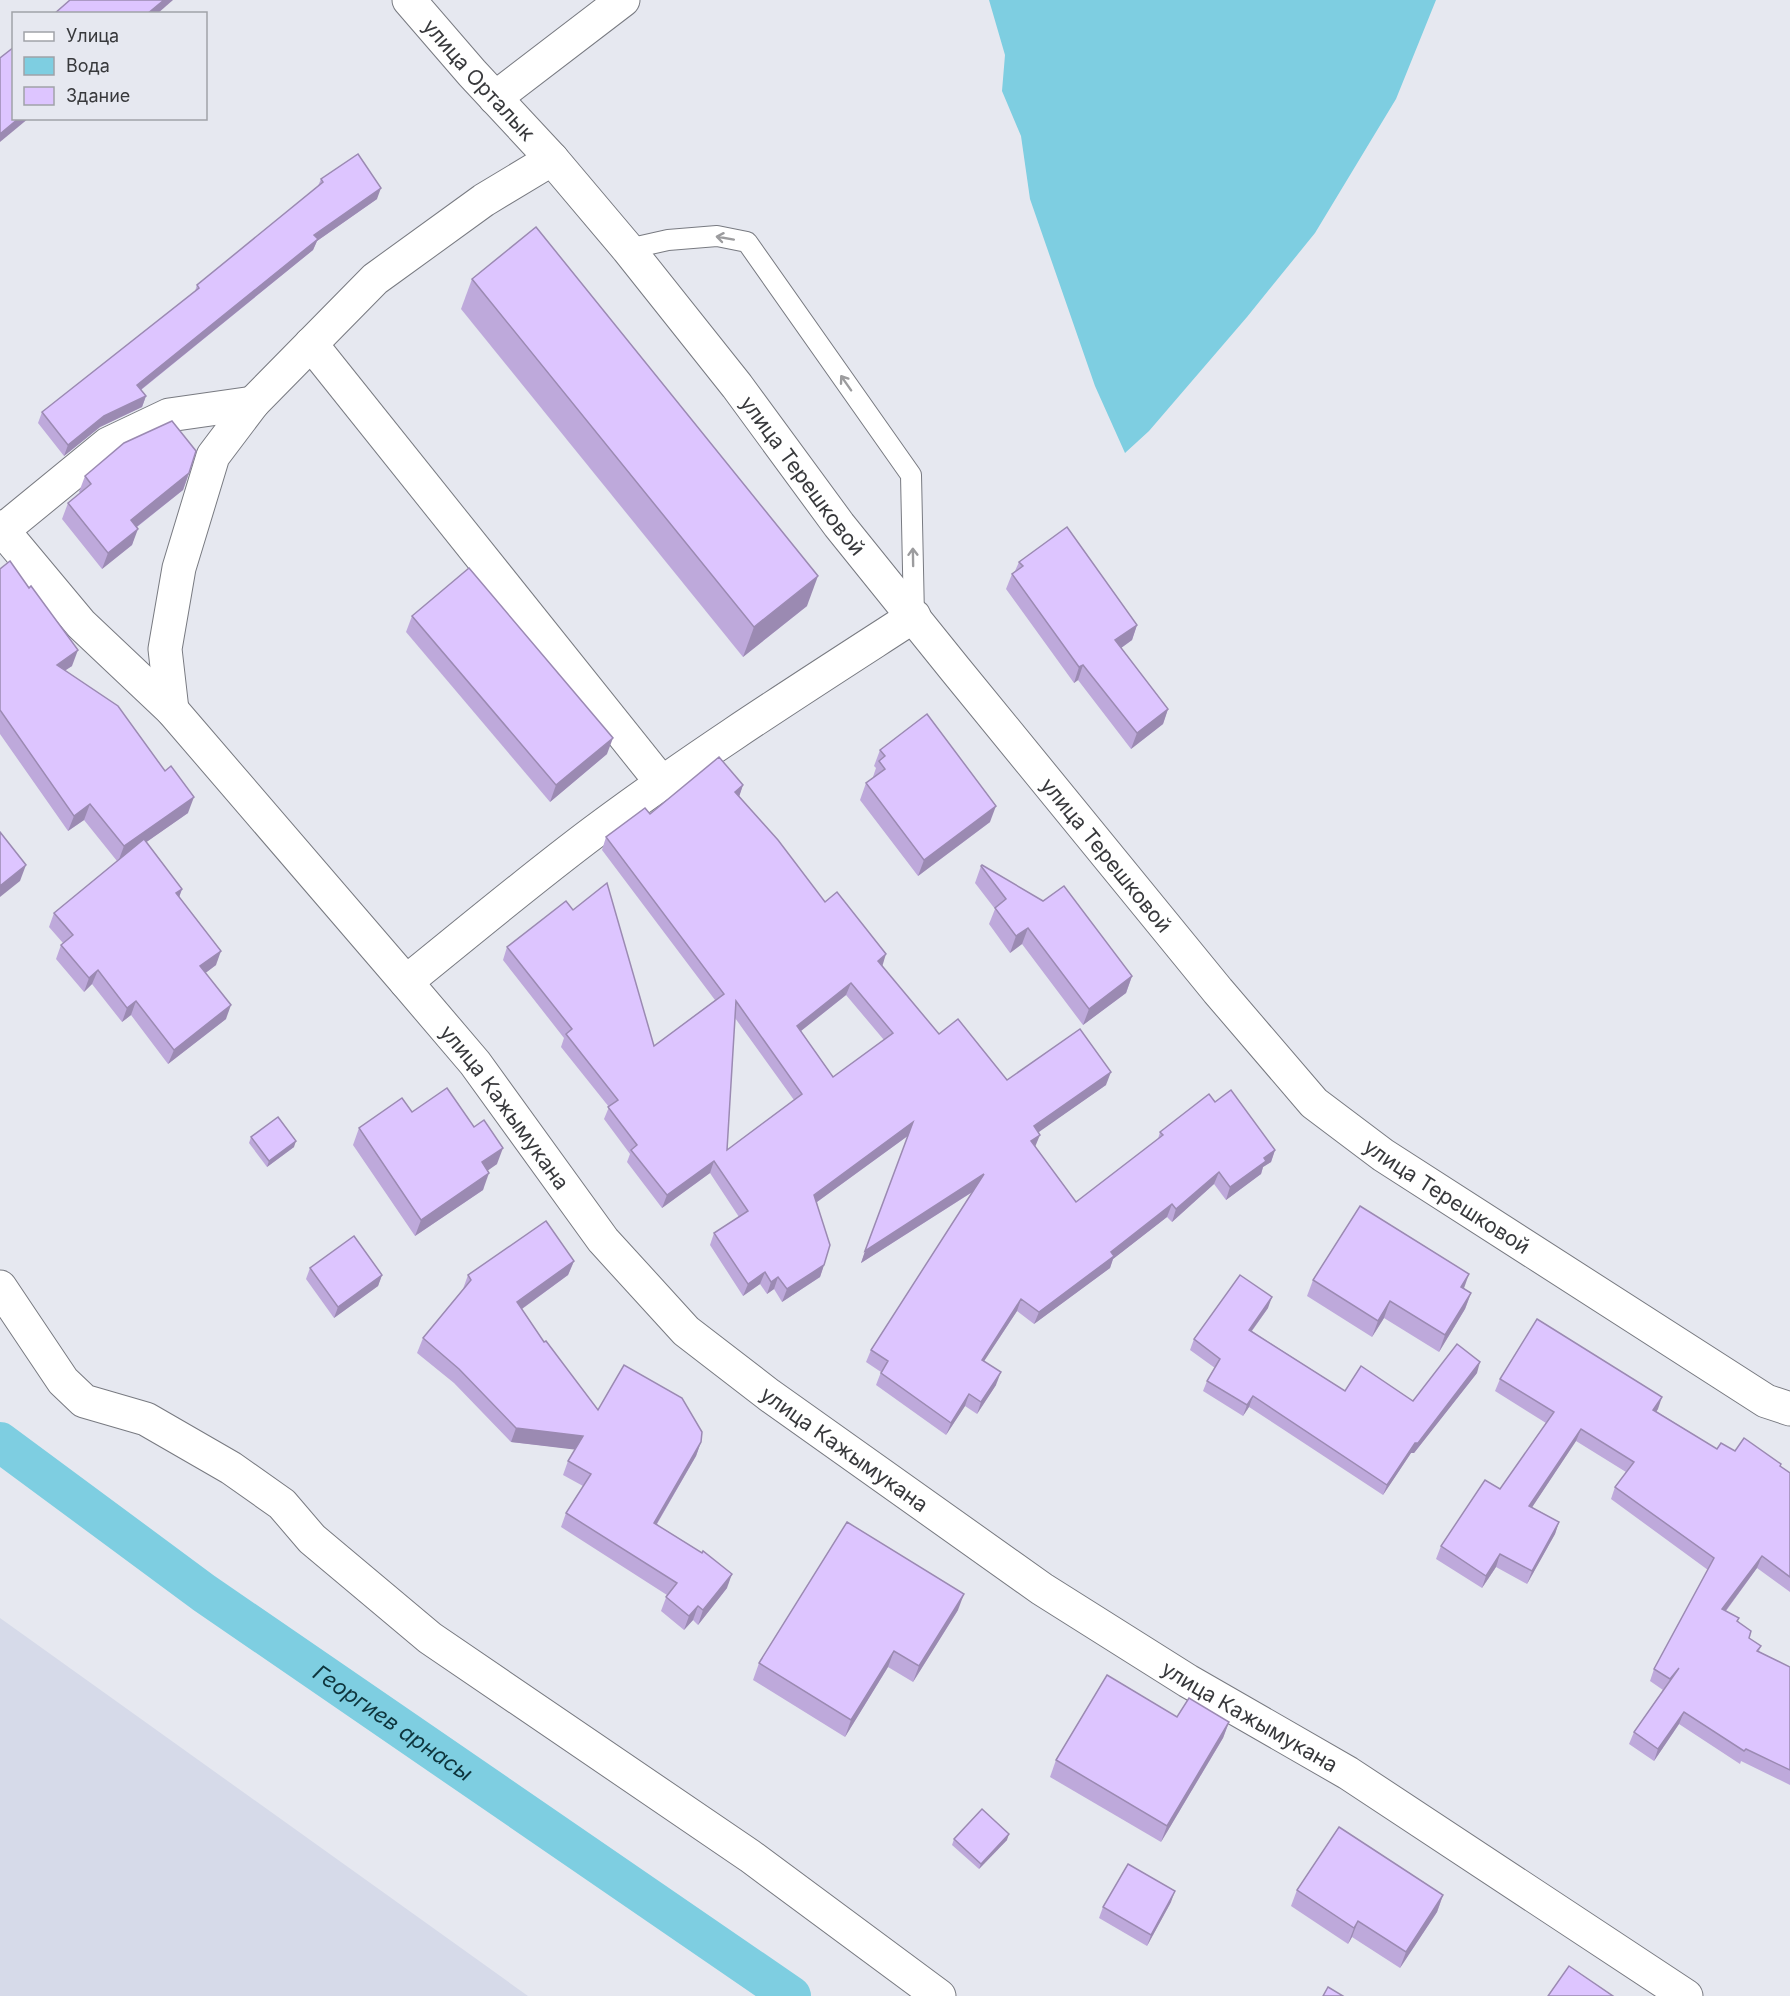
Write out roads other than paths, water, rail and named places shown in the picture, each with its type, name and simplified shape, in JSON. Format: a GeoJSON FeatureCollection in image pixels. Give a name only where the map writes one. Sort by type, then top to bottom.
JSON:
{"type":"FeatureCollection","features":[{"type":"Feature","properties":{"kind":"street","name":"улица Орталык"},"geometry":{"type":"LineString","coordinates":[[409,0],[552,159]]}},
{"type":"Feature","properties":{"kind":"street"},"geometry":{"type":"LineString","coordinates":[[495,98],[623,0]]}},
{"type":"Feature","properties":{"kind":"street"},"geometry":{"type":"LineString","coordinates":[[171,710],[165,649],[179,568],[213,456],[253,403],[375,279],[484,200],[552,159]]}},
{"type":"Feature","properties":{"kind":"street","name":"улица Терешковой"},"geometry":{"type":"LineString","coordinates":[[552,159],[628,249],[737,386],[839,525],[1218,991],[1314,1103],[1383,1155],[1766,1401],[1790,1409]]}},
{"type":"Feature","properties":{"kind":"street"},"geometry":{"type":"LineString","coordinates":[[311,344],[662,783]]}},
{"type":"Feature","properties":{"kind":"street"},"geometry":{"type":"LineString","coordinates":[[2,529],[108,444],[169,415],[253,403]]}},
{"type":"Feature","properties":{"kind":"street","name":"улица Кажымукана"},"geometry":{"type":"LineString","coordinates":[[2,529],[81,624],[171,710],[406,982],[475,1063],[603,1240],[686,1331],[769,1395],[1042,1589],[1188,1682],[1348,1773],[1686,1996]]}},
{"type":"Feature","properties":{"kind":"street"},"geometry":{"type":"LineString","coordinates":[[406,982],[593,833],[730,734],[914,616]]}},
{"type":"Feature","properties":{"kind":"street"},"geometry":{"type":"LineString","coordinates":[[0,1287],[63,1381],[84,1401],[146,1419],[231,1468],[282,1504],[312,1539],[430,1638],[750,1856],[939,1996]]}},
{"type":"Feature","properties":{"kind":"lane"},"geometry":{"type":"LineString","coordinates":[[628,249],[668,240],[717,236],[747,242],[911,475],[914,616]]}},
{"type":"Feature","properties":{"kind":"water"},"geometry":{"type":"Polygon","coordinates":[[[989,0],[1436,0],[1396,99],[1315,233],[1247,317],[1149,431],[1125,453],[1095,386],[1030,199],[1021,136],[1002,91],[1005,55],[989,0]]]}},
{"type":"Feature","properties":{"kind":"waterway","name":"Георгиев арнасы"},"geometry":{"type":"LineString","coordinates":[[0,1442],[204,1593],[791,1996]]}}]}
